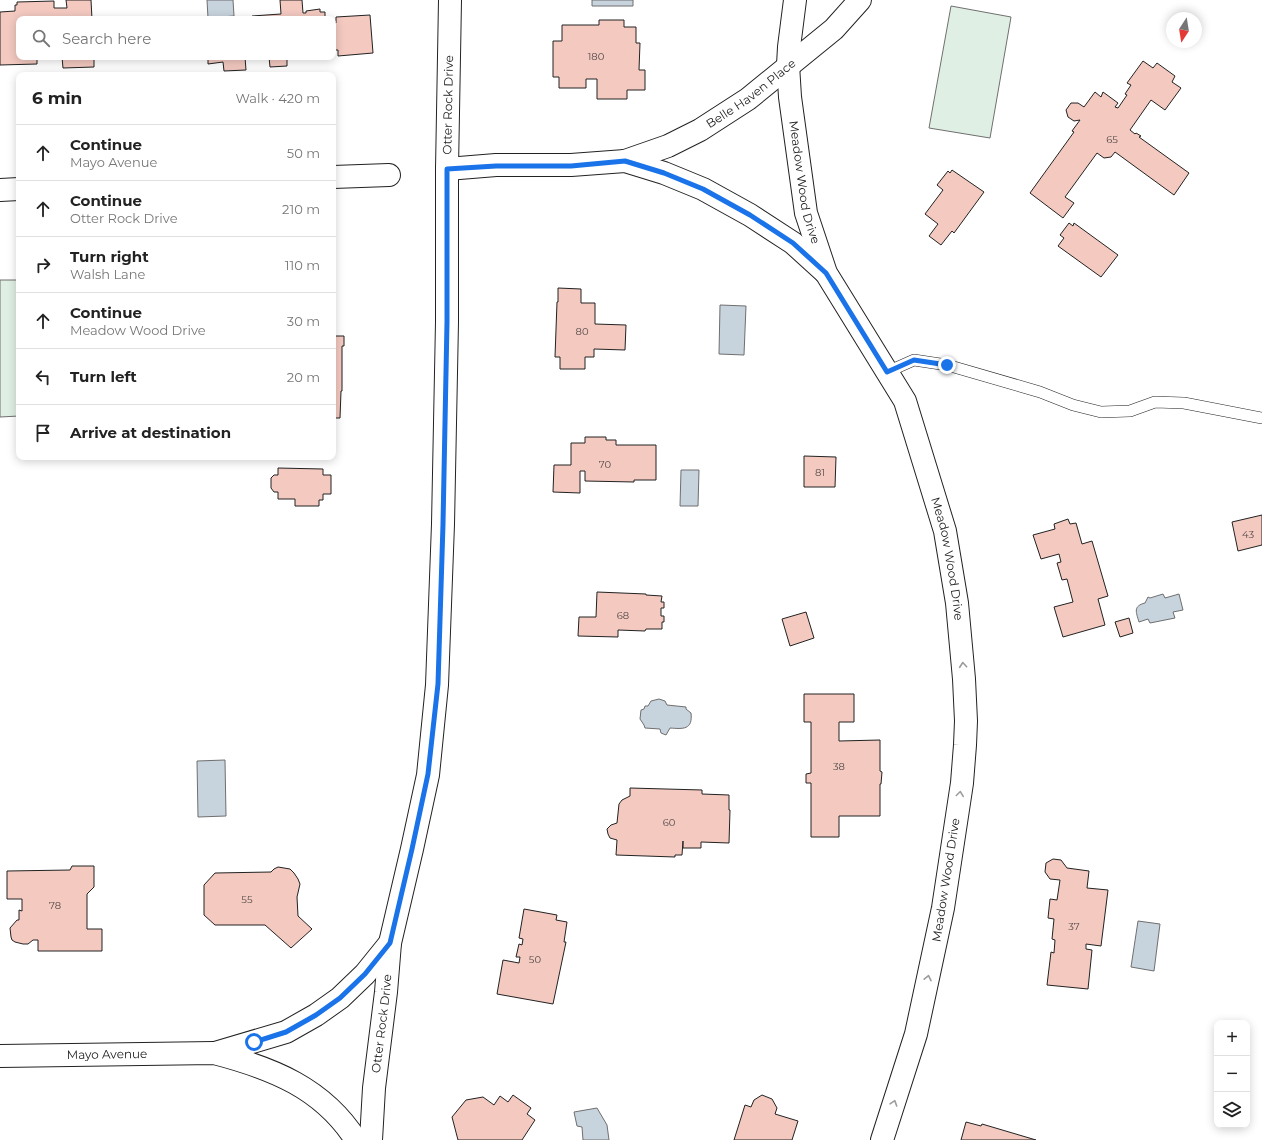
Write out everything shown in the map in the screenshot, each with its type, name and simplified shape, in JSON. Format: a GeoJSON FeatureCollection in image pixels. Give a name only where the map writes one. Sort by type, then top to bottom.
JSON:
{"type":"FeatureCollection","features":[{"type":"Feature","properties":{"kind":"street","name":"Otter Rock Drive"},"geometry":{"type":"LineString","coordinates":[[371,1140],[374,1088],[386,992],[390,943],[428,774],[438,684],[447,315],[447,169],[450,0]]}},
{"type":"Feature","properties":{"kind":"street","name":"Meadow Wood Drive"},"geometry":{"type":"LineString","coordinates":[[795,0],[788,66],[790,97],[806,213],[826,273],[905,401],[946,531],[958,603],[964,679],[966,721],[962,783],[943,908],[916,1034],[882,1140]]}},
{"type":"Feature","properties":{"kind":"street","name":"Belle Haven Place"},"geometry":{"type":"LineString","coordinates":[[625,161],[668,146],[700,130],[748,98],[834,29],[860,0]]}},
{"type":"Feature","properties":{"kind":"street"},"geometry":{"type":"LineString","coordinates":[[447,169],[496,166],[571,166],[625,161],[664,173],[703,189],[750,215],[793,243],[826,273]]}},
{"type":"Feature","properties":{"kind":"street"},"geometry":{"type":"LineString","coordinates":[[336,177],[389,175]]}},
{"type":"Feature","properties":{"kind":"street"},"geometry":{"type":"LineString","coordinates":[[0,190],[16,189]]}},
{"type":"Feature","properties":{"kind":"street","name":"Mayo Avenue"},"geometry":{"type":"LineString","coordinates":[[0,1056],[214,1053],[286,1032],[316,1015],[340,998],[365,974],[390,943]]}},
{"type":"Feature","properties":{"kind":"street","name":"Mayo Avenue"},"geometry":{"type":"LineString","coordinates":[[214,1053],[246,1062],[281,1076],[307,1089],[332,1109],[356,1140]]}},
{"type":"Feature","properties":{"kind":"lane"},"geometry":{"type":"LineString","coordinates":[[887,372],[914,360],[947,365],[1040,392],[1072,405],[1101,412],[1130,411],[1155,402],[1190,404],[1262,418]]}},
{"type":"Feature","properties":{"kind":"green space"},"geometry":{"type":"Polygon","coordinates":[[[951,6],[1011,17],[990,138],[929,128],[951,6]]]}},
{"type":"Feature","properties":{"kind":"green space"},"geometry":{"type":"Polygon","coordinates":[[[0,280],[16,280],[16,416],[0,417],[0,280]]]}},
{"type":"Feature","properties":{"kind":"shaded area"},"geometry":{"type":"Polygon","coordinates":[[[207,0],[233,0],[234,16],[208,16],[207,0]]]}},
{"type":"Feature","properties":{"kind":"shaded area"},"geometry":{"type":"Polygon","coordinates":[[[592,0],[633,0],[633,6],[592,6],[592,0]]]}},
{"type":"Feature","properties":{"kind":"shaded area"},"geometry":{"type":"Polygon","coordinates":[[[720,305],[746,306],[744,355],[719,354],[720,305]]]}},
{"type":"Feature","properties":{"kind":"shaded area"},"geometry":{"type":"Polygon","coordinates":[[[681,470],[699,470],[698,506],[680,506],[681,470]]]}},
{"type":"Feature","properties":{"kind":"shaded area"},"geometry":{"type":"Polygon","coordinates":[[[1163,594],[1165,598],[1179,594],[1183,610],[1173,612],[1175,618],[1150,623],[1148,619],[1139,622],[1136,612],[1137,608],[1141,604],[1145,603],[1148,597],[1150,598],[1163,594]]]}},
{"type":"Feature","properties":{"kind":"shaded area"},"geometry":{"type":"Polygon","coordinates":[[[659,699],[665,701],[667,705],[686,707],[686,709],[691,713],[689,725],[683,728],[670,728],[666,735],[661,733],[660,729],[645,728],[640,719],[641,710],[644,709],[645,706],[648,706],[651,701],[659,699]]]}},
{"type":"Feature","properties":{"kind":"shaded area"},"geometry":{"type":"Polygon","coordinates":[[[225,760],[226,816],[198,817],[197,761],[225,760]]]}},
{"type":"Feature","properties":{"kind":"shaded area"},"geometry":{"type":"Polygon","coordinates":[[[1138,921],[1160,924],[1154,971],[1131,967],[1138,921]]]}},
{"type":"Feature","properties":{"kind":"shaded area"},"geometry":{"type":"Polygon","coordinates":[[[597,1108],[607,1125],[609,1140],[583,1140],[582,1127],[577,1126],[574,1112],[597,1108]]]}},
{"type":"Feature","properties":{"kind":"building"},"geometry":{"type":"Polygon","coordinates":[[[66,0],[91,0],[92,16],[16,16],[16,60],[37,60],[37,64],[0,65],[0,12],[15,11],[15,5],[17,5],[17,2],[54,1],[54,8],[67,8],[66,0]]]}},
{"type":"Feature","properties":{"kind":"building"},"geometry":{"type":"Polygon","coordinates":[[[280,0],[302,0],[303,13],[306,13],[306,11],[320,9],[320,12],[325,12],[325,16],[252,16],[281,14],[280,0]]]}},
{"type":"Feature","properties":{"kind":"building"},"geometry":{"type":"Polygon","coordinates":[[[370,15],[373,53],[338,56],[338,50],[336,50],[336,17],[370,15]]]}},
{"type":"Feature","properties":{"kind":"building"},"geometry":{"type":"Polygon","coordinates":[[[599,20],[624,20],[624,27],[636,27],[636,43],[640,43],[639,70],[645,70],[645,90],[627,90],[627,99],[597,99],[597,79],[586,79],[586,88],[559,88],[559,77],[553,77],[553,41],[562,41],[562,25],[599,25],[599,20]]]}},
{"type":"Feature","properties":{"kind":"building"},"geometry":{"type":"Polygon","coordinates":[[[62,60],[94,60],[94,67],[63,68],[62,60]]]}},
{"type":"Feature","properties":{"kind":"building"},"geometry":{"type":"Polygon","coordinates":[[[208,60],[245,60],[246,70],[224,71],[223,62],[208,64],[208,60]]]}},
{"type":"Feature","properties":{"kind":"building"},"geometry":{"type":"Polygon","coordinates":[[[269,60],[287,60],[287,66],[270,67],[269,60]]]}},
{"type":"Feature","properties":{"kind":"building"},"geometry":{"type":"Polygon","coordinates":[[[1143,61],[1153,68],[1157,63],[1175,76],[1172,82],[1181,88],[1165,110],[1151,100],[1130,130],[1141,136],[1139,137],[1189,173],[1174,195],[1115,152],[1111,157],[1104,158],[1097,153],[1065,197],[1074,203],[1063,218],[1030,193],[1074,132],[1072,131],[1080,120],[1074,121],[1068,117],[1066,110],[1071,103],[1078,103],[1084,107],[1095,92],[1101,97],[1103,92],[1118,103],[1115,107],[1118,108],[1127,95],[1125,94],[1131,85],[1127,83],[1143,61]]]}},
{"type":"Feature","properties":{"kind":"building"},"geometry":{"type":"Polygon","coordinates":[[[952,170],[984,192],[954,233],[952,231],[941,245],[929,236],[938,224],[925,214],[943,190],[937,185],[948,171],[950,173],[952,170]]]}},
{"type":"Feature","properties":{"kind":"building"},"geometry":{"type":"Polygon","coordinates":[[[1069,223],[1073,226],[1074,223],[1118,255],[1101,277],[1058,246],[1064,238],[1060,235],[1069,223]]]}},
{"type":"Feature","properties":{"kind":"building"},"geometry":{"type":"Polygon","coordinates":[[[558,288],[581,289],[581,303],[595,303],[595,324],[626,325],[625,350],[594,349],[594,357],[585,357],[585,369],[560,369],[560,357],[555,357],[558,288]]]}},
{"type":"Feature","properties":{"kind":"building"},"geometry":{"type":"Polygon","coordinates":[[[336,336],[344,336],[344,346],[342,346],[342,391],[340,418],[336,418],[336,336]]]}},
{"type":"Feature","properties":{"kind":"building"},"geometry":{"type":"Polygon","coordinates":[[[585,437],[606,437],[606,440],[616,440],[616,445],[656,445],[656,480],[634,480],[634,482],[585,481],[585,471],[580,471],[580,493],[553,492],[554,465],[571,465],[571,443],[585,443],[585,437]]]}},
{"type":"Feature","properties":{"kind":"building"},"geometry":{"type":"Polygon","coordinates":[[[804,456],[836,457],[835,487],[804,487],[804,456]]]}},
{"type":"Feature","properties":{"kind":"building"},"geometry":{"type":"Polygon","coordinates":[[[278,468],[323,469],[323,475],[331,475],[331,494],[323,494],[323,500],[319,500],[319,506],[295,506],[295,499],[278,499],[278,492],[274,492],[271,488],[271,478],[274,475],[278,475],[278,468]]]}},
{"type":"Feature","properties":{"kind":"building"},"geometry":{"type":"Polygon","coordinates":[[[1262,515],[1262,545],[1238,551],[1232,522],[1262,515]]]}},
{"type":"Feature","properties":{"kind":"building"},"geometry":{"type":"Polygon","coordinates":[[[1068,519],[1070,524],[1076,523],[1082,544],[1092,541],[1108,596],[1098,599],[1105,625],[1063,637],[1054,607],[1073,602],[1067,579],[1062,580],[1057,563],[1061,562],[1059,554],[1041,559],[1033,535],[1055,529],[1054,524],[1068,519]]]}},
{"type":"Feature","properties":{"kind":"building"},"geometry":{"type":"Polygon","coordinates":[[[597,592],[662,596],[661,602],[664,602],[664,608],[661,608],[661,616],[664,616],[664,622],[662,622],[662,629],[646,629],[645,631],[618,630],[618,637],[578,636],[579,617],[596,617],[597,592]]]}},
{"type":"Feature","properties":{"kind":"building"},"geometry":{"type":"Polygon","coordinates":[[[806,612],[814,638],[790,646],[782,619],[806,612]]]}},
{"type":"Feature","properties":{"kind":"building"},"geometry":{"type":"Polygon","coordinates":[[[1129,618],[1133,633],[1120,637],[1115,622],[1129,618]]]}},
{"type":"Feature","properties":{"kind":"building"},"geometry":{"type":"Polygon","coordinates":[[[804,694],[854,694],[854,722],[839,722],[839,741],[880,740],[880,771],[882,772],[880,784],[880,816],[839,816],[839,837],[811,837],[811,783],[806,783],[806,774],[811,773],[811,722],[804,722],[804,694]]]}},
{"type":"Feature","properties":{"kind":"building"},"geometry":{"type":"Polygon","coordinates":[[[630,788],[702,790],[702,794],[729,795],[729,843],[701,842],[701,848],[683,848],[683,841],[682,855],[675,855],[675,857],[616,855],[617,840],[610,838],[607,829],[611,825],[617,823],[619,804],[622,800],[630,796],[630,788]]]}},
{"type":"Feature","properties":{"kind":"building"},"geometry":{"type":"Polygon","coordinates":[[[1053,859],[1061,860],[1067,868],[1089,871],[1087,888],[1108,890],[1101,946],[1086,944],[1086,949],[1092,950],[1088,989],[1047,985],[1051,952],[1054,953],[1055,940],[1052,939],[1054,919],[1048,918],[1050,899],[1057,900],[1060,880],[1050,879],[1045,872],[1046,863],[1053,859]]]}},
{"type":"Feature","properties":{"kind":"building"},"geometry":{"type":"Polygon","coordinates":[[[72,866],[94,866],[94,887],[87,894],[87,929],[102,929],[102,951],[38,951],[38,940],[33,940],[28,944],[23,944],[12,940],[10,928],[17,920],[19,920],[19,910],[22,911],[22,899],[7,899],[7,871],[70,870],[72,866]]]}},
{"type":"Feature","properties":{"kind":"building"},"geometry":{"type":"Polygon","coordinates":[[[278,867],[290,869],[298,879],[300,884],[297,897],[298,916],[312,929],[291,948],[265,925],[215,925],[204,915],[204,885],[215,873],[271,872],[278,867]]]}},
{"type":"Feature","properties":{"kind":"building"},"geometry":{"type":"Polygon","coordinates":[[[524,909],[557,915],[556,920],[567,922],[564,942],[566,942],[553,1004],[497,994],[503,960],[519,963],[520,957],[516,957],[519,944],[522,945],[523,939],[519,938],[524,909]]]}},
{"type":"Feature","properties":{"kind":"building"},"geometry":{"type":"Polygon","coordinates":[[[513,1095],[531,1108],[527,1114],[535,1120],[522,1140],[458,1140],[452,1117],[466,1100],[483,1097],[494,1105],[500,1096],[508,1102],[513,1095]]]}},
{"type":"Feature","properties":{"kind":"building"},"geometry":{"type":"Polygon","coordinates":[[[762,1095],[772,1099],[777,1108],[775,1114],[798,1121],[792,1140],[734,1140],[745,1105],[751,1107],[754,1100],[762,1095]]]}},
{"type":"Feature","properties":{"kind":"building"},"geometry":{"type":"Polygon","coordinates":[[[966,1122],[981,1126],[982,1124],[1036,1140],[961,1140],[966,1122]]]}},
{"type":"Feature","properties":{"kind":"route"},"geometry":{"type":"LineString","coordinates":[[254,1042],[286,1032],[316,1015],[340,998],[365,974],[390,943],[412,849],[428,774],[438,684],[447,322],[447,169],[496,166],[571,166],[625,161],[664,173],[703,189],[750,215],[793,243],[826,273],[887,372],[914,360],[947,365]]}}]}
